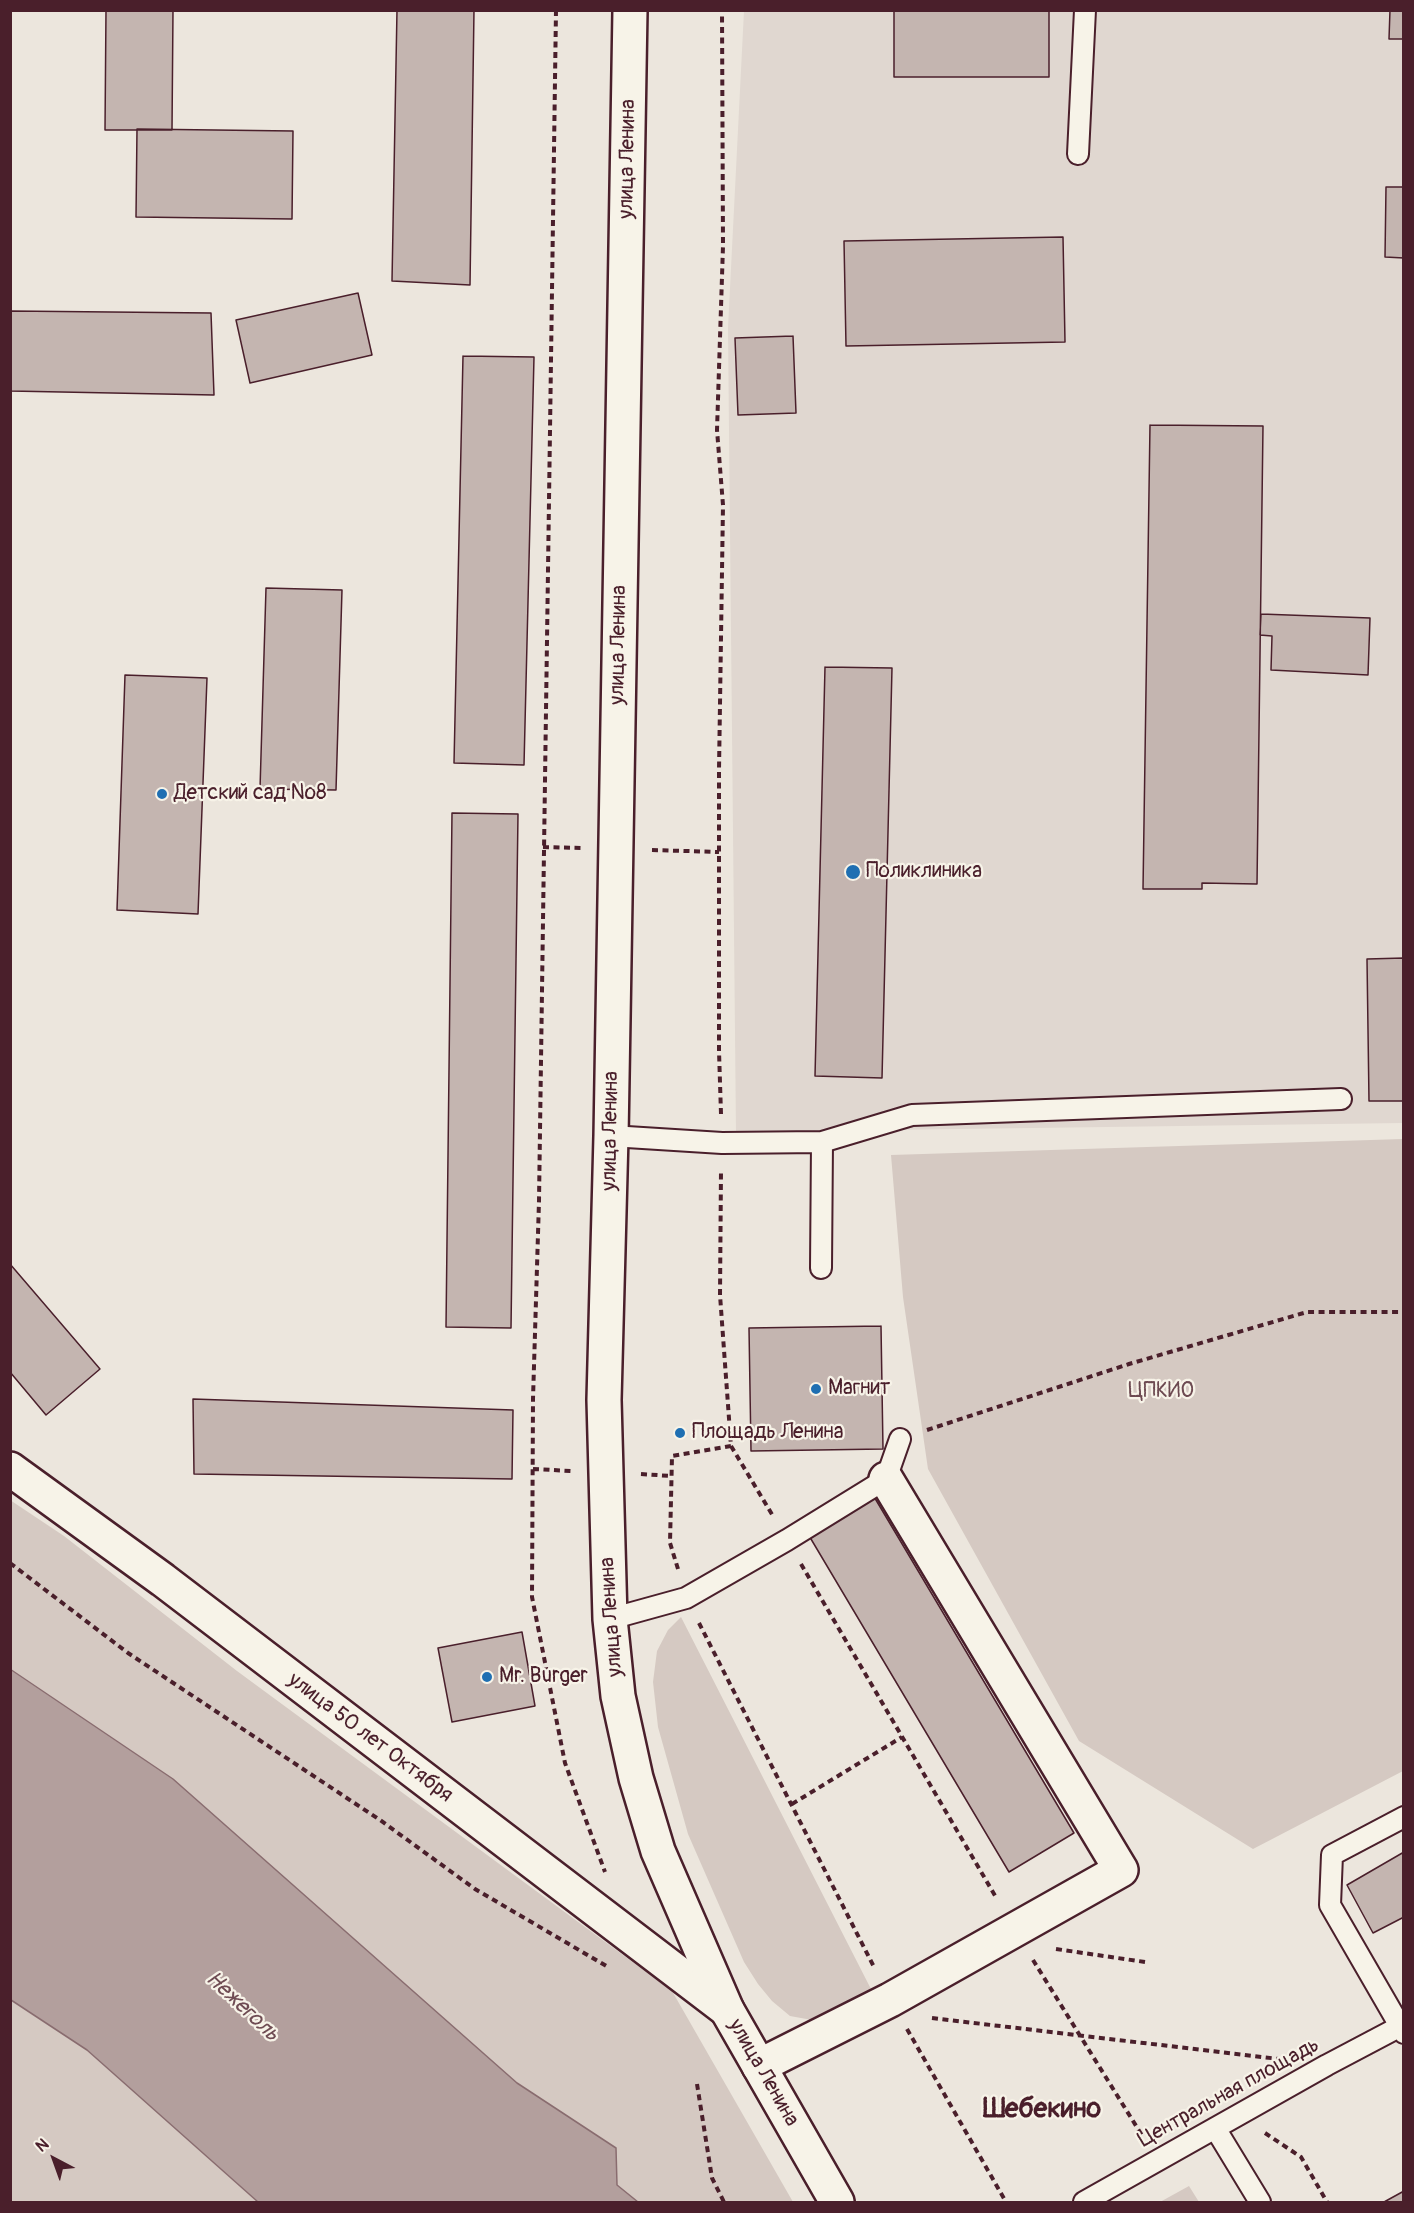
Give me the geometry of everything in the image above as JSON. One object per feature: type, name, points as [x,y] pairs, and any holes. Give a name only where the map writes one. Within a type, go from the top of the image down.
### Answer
[{"type":"street","name":"улица Ленина","points":[[630,10],[611,1136],[604,1400],[610,1619],[618,1695],[642,1799],[658,1851],[727,2010],[837,2202]]},
{"type":"street","name":"улица 50 лет Октября","points":[[10,1469],[163,1580],[727,2010]]},
{"type":"street","points":[[759,2066],[1019,1937],[1121,1870],[886,1479]]},
{"type":"lane","points":[[1078,154],[1084,10]]},
{"type":"lane","points":[[611,1136],[722,1143],[822,1142],[912,1115],[1341,1099]]},
{"type":"lane","points":[[821,1268],[822,1142]]},
{"type":"lane","points":[[610,1619],[686,1598],[787,1540],[886,1479],[900,1439]]},
{"type":"lane","points":[[1401,2030],[1330,1905],[1332,1855],[1404,1817]]},
{"type":"lane","name":"Центральная площадь","points":[[1084,2202],[1327,2065],[1401,2030]]},
{"type":"lane","points":[[1215,2128],[1260,2202]]},
{"type":"path","points":[[556,10],[539,1201],[533,1399],[532,1597],[565,1763],[609,1881]]},
{"type":"path","points":[[900,1439],[1129,1364],[1307,1312],[1404,1312]]},
{"type":"path","points":[[732,1446],[1019,1937],[1158,2161]]},
{"type":"path","points":[[10,1563],[128,1653],[380,1820],[475,1889],[614,1970]]},
{"type":"path","points":[[792,1804],[902,1737]]},
{"type":"path","points":[[1019,1937],[1145,1962]]},
{"type":"path","points":[[921,2017],[1327,2065]]},
{"type":"path","points":[[697,2084],[712,2178],[724,2202]]},
{"type":"path","points":[[1239,2115],[1301,2157],[1327,2202]]},
{"type":"shaded area","points":[[744,11],[1403,11],[1403,1123],[736,1132],[728,328]]},
{"type":"green space","name":"ЦПКИО","points":[[1403,1139],[1403,1771],[1253,1849],[1079,1741],[928,1469],[903,1297],[891,1155]]},
{"type":"green space","points":[[10,1500],[64,1536],[237,1671],[672,1991],[793,2202],[638,2202],[617,2185],[616,2148],[517,2083],[173,1779],[11,1669]]},
{"type":"green space","points":[[681,1617],[873,1993],[833,2013],[812,2020],[790,2016],[772,2001],[758,1984],[744,1962],[688,1834],[658,1727],[653,1682],[657,1651],[668,1630]]},
{"type":"green space","points":[[10,2000],[87,2050],[258,2202],[11,2202]]},
{"type":"green space","points":[[1189,2186],[1199,2202],[1160,2202]]},
{"type":"water","name":"Нежеголь","points":[[10,1669],[173,1779],[517,2083],[616,2148],[617,2185],[638,2202],[258,2202],[87,2050],[11,2000]]},
{"type":"building","points":[[106,10],[173,10],[172,130],[105,130]]},
{"type":"building","points":[[397,10],[474,10],[470,285],[392,281]]},
{"type":"building","points":[[894,10],[1049,10],[1049,77],[894,77]]},
{"type":"building","points":[[1390,10],[1404,10],[1404,39],[1389,39]]},
{"type":"building","points":[[137,129],[293,131],[292,219],[136,217]]},
{"type":"building","points":[[1386,187],[1404,187],[1404,258],[1385,257]]},
{"type":"building","points":[[1063,237],[1065,342],[846,346],[844,241]]},
{"type":"building","points":[[358,293],[372,355],[250,383],[236,320]]},
{"type":"building","points":[[10,311],[211,313],[214,395],[10,391]]},
{"type":"building","points":[[793,336],[796,413],[738,415],[735,338]]},
{"type":"building","points":[[463,356],[534,357],[524,765],[454,763]]},
{"type":"building","points":[[1150,425],[1263,426],[1257,884],[1202,883],[1202,889],[1143,889]]},
{"type":"building","name":"Детский сад №8","points":[[266,588],[342,590],[336,790],[260,789]]},
{"type":"building","points":[[1261,614],[1370,618],[1368,675],[1271,670],[1272,636],[1260,635]]},
{"type":"building","name":"Поликлиника","points":[[825,667],[892,668],[882,1078],[815,1076]]},
{"type":"building","name":"Детский сад №8","points":[[125,675],[207,678],[198,914],[117,910]]},
{"type":"building","points":[[452,813],[518,814],[511,1328],[446,1327]]},
{"type":"building","points":[[1404,958],[1404,1101],[1369,1101],[1367,959]]},
{"type":"building","points":[[10,1264],[100,1369],[46,1415],[10,1372]]},
{"type":"building","name":"Магнит","points":[[881,1326],[883,1449],[751,1451],[749,1328]]},
{"type":"building","points":[[193,1399],[513,1410],[512,1479],[194,1474]]},
{"type":"building","points":[[873,1495],[1074,1833],[1009,1872],[808,1534]]},
{"type":"building","name":"Mr. Burger","points":[[522,1632],[535,1706],[452,1722],[438,1648]]},
{"type":"building","points":[[1404,1852],[1404,1917],[1373,1933],[1347,1885]]},
{"type":"building","points":[[1404,2191],[1404,2202],[1384,2202]]},
{"type":"place","name":"Детский сад №8","points":[[162,794]]},
{"type":"place","name":"Поликлиника","points":[[853,872]]},
{"type":"place","name":"Магнит","points":[[816,1389]]},
{"type":"place","name":"Площадь Ленина","points":[[680,1433]]},
{"type":"place","name":"Mr. Burger","points":[[487,1677]]},
{"type":"district","name":"Шебекино","points":[[1042,2110]]}]
